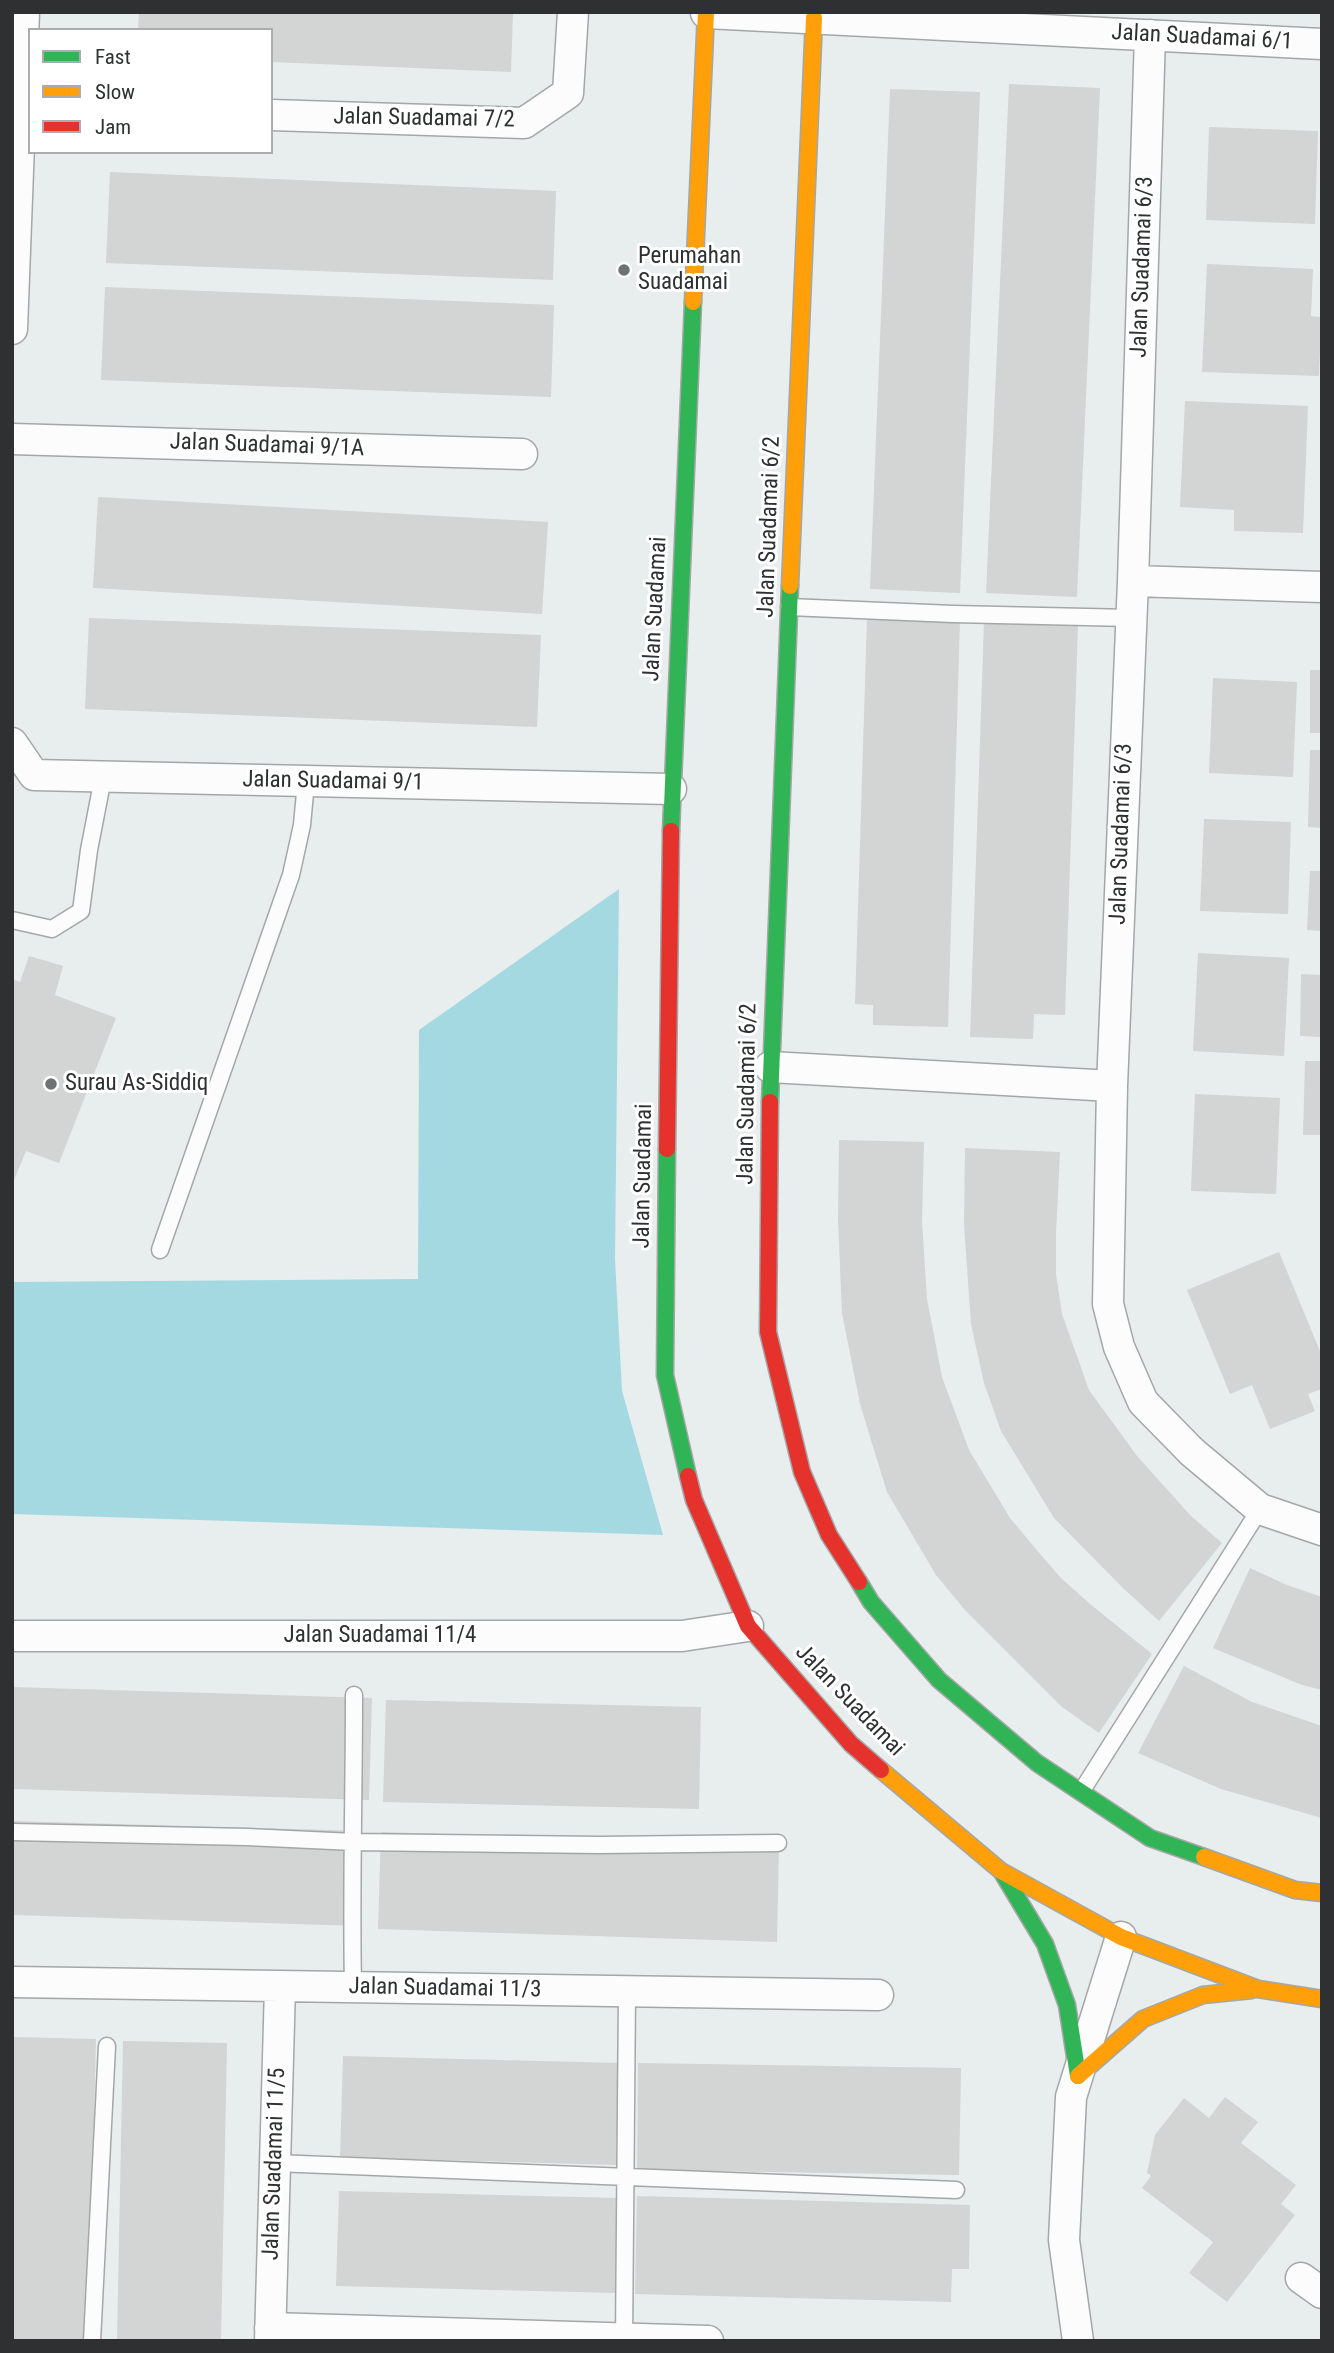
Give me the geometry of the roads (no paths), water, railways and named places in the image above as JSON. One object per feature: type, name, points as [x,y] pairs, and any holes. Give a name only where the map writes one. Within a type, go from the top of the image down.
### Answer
[{"type":"street","points":[[12,329],[25,107],[24,12]]},
{"type":"street","name":"Jalan Suadamai 7/2","points":[[273,115],[524,123],[568,93],[573,12]]},
{"type":"street","name":"Jalan Suadamai 6/1","points":[[706,12],[1322,44]]},
{"type":"street","name":"Jalan Suadamai","points":[[706,12],[671,789],[665,1375],[694,1500],[748,1626],[851,1744],[1001,1871],[1121,1937],[1258,1989],[1322,1999]]},
{"type":"street","name":"Jalan Suadamai 6/2","points":[[814,18],[770,1067],[768,1332],[802,1472],[829,1535],[880,1612],[939,1680],[1037,1763],[1150,1838],[1295,1890],[1322,1893]]},
{"type":"street","name":"Jalan Suadamai 6/3","points":[[1150,35],[1133,581],[1112,1086],[1108,1304],[1119,1347],[1143,1402],[1192,1452],[1260,1509],[1322,1530]]},
{"type":"street","name":"Jalan Suadamai 9/1A","points":[[12,439],[522,454]]},
{"type":"street","points":[[1133,581],[1322,587]]},
{"type":"street","name":"Jalan Suadamai 9/1","points":[[12,743],[34,775],[671,789]]},
{"type":"street","points":[[770,1067],[1112,1086]]},
{"type":"street","name":"Jalan Suadamai 11/4","points":[[12,1636],[681,1636],[748,1626]]},
{"type":"street","points":[[1001,1871],[1045,1944],[1067,2005],[1078,2076]]},
{"type":"street","points":[[1078,2341],[1064,2241],[1071,2097],[1121,1937]]},
{"type":"street","name":"Jalan Suadamai 11/3","points":[[12,1982],[878,1995]]},
{"type":"street","name":"Jalan Suadamai 11/5","points":[[270,2335],[280,1986]]},
{"type":"street","points":[[1078,2076],[1143,2019],[1203,1995],[1258,1989]]},
{"type":"street","points":[[270,2335],[708,2341]]},
{"type":"lane","points":[[789,607],[1131,618]]},
{"type":"lane","points":[[12,920],[52,929],[80,911],[103,778]]},
{"type":"lane","points":[[160,1250],[291,875],[302,825],[306,782]]},
{"type":"lane","points":[[1081,1792],[1260,1509]]},
{"type":"lane","points":[[353,1988],[351,1880],[354,1842],[354,1695]]},
{"type":"lane","points":[[12,1832],[354,1842],[599,1845],[778,1843]]},
{"type":"lane","points":[[624,2339],[627,1992]]},
{"type":"lane","points":[[92,2341],[107,2046]]},
{"type":"lane","points":[[275,2162],[956,2190]]},
{"type":"place","name":"Perumahan Suadamai","points":[[624,270]]},
{"type":"place","name":"Surau As-Siddiq","points":[[51,1084]]}]
